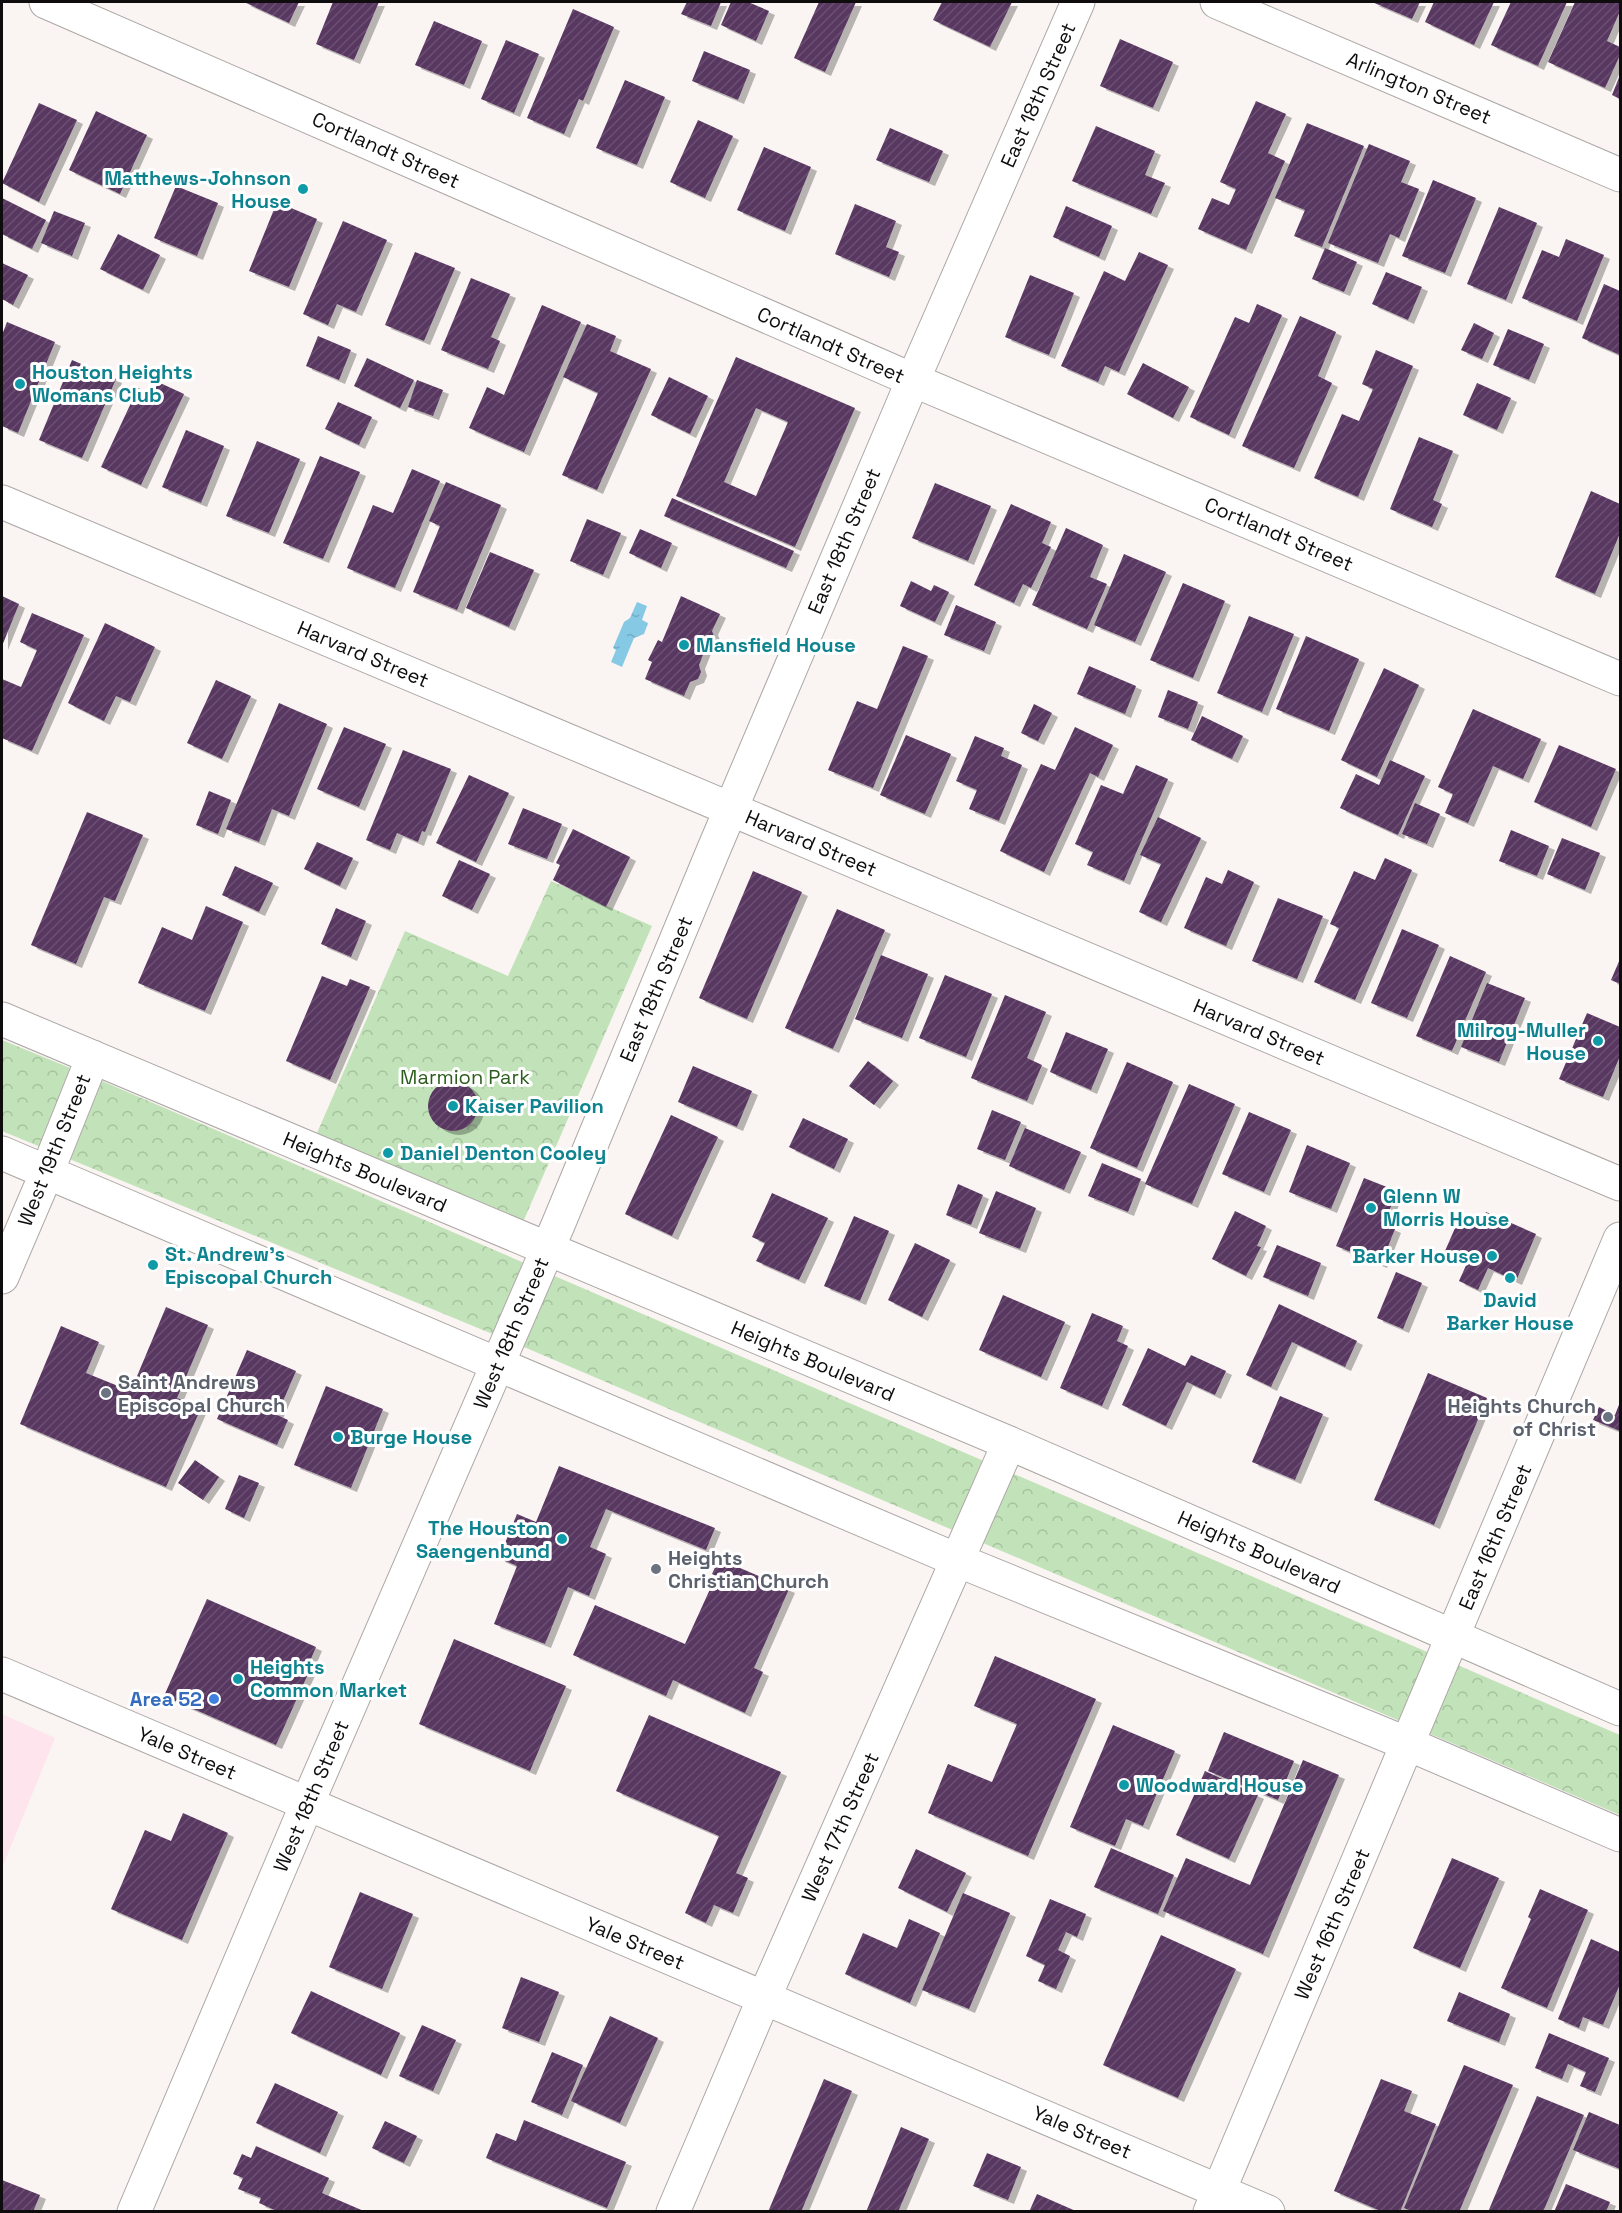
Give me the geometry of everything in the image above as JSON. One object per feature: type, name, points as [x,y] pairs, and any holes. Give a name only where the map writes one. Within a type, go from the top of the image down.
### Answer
[{"type":"street","name":"Cortlandt Street","points":[[46,2],[913,380],[1620,679]]},
{"type":"street","name":"East 18th Street","points":[[547,1249],[913,380],[1078,2]]},
{"type":"street","name":"Arlington Street","points":[[1217,2],[1620,175]]},
{"type":"street","name":"Harvard Street","points":[[2,502],[1620,1184]]},
{"type":"street","name":"Heights Boulevard","points":[[2,1020],[1009,1443],[1620,1709]]},
{"type":"street","name":"West 19th Street","points":[[2,1276],[93,1057]]},
{"type":"street","points":[[2,1153],[957,1560],[1408,1744],[1620,1835]]},
{"type":"street","name":"East 16th Street","points":[[1453,1637],[1620,1239]]},
{"type":"street","name":"West 18th Street","points":[[134,2211],[307,1803],[547,1249]]},
{"type":"street","name":"West 17th Street","points":[[673,2211],[764,1998],[1009,1443]]},
{"type":"street","name":"West 16th Street","points":[[1215,2201],[1453,1637]]},
{"type":"street","name":"Yale Street","points":[[2,1674],[764,1998],[1215,2201],[1268,2211]]},
{"type":"shaded area","points":[[2,1714],[55,1738],[2,1868]]},
{"type":"green space","name":"Marmion Park","points":[[551,881],[652,926],[523,1222],[317,1133],[405,931],[508,976]]},
{"type":"green space","points":[[2,1040],[1620,1735],[1620,1815],[531,1350],[2,1131]]},
{"type":"water","points":[[637,602],[647,606],[642,620],[648,623],[644,634],[634,638],[622,667],[611,662],[616,650],[613,648],[624,622],[630,618]]},
{"type":"building","points":[[244,2],[299,2],[289,23]]},
{"type":"building","points":[[333,2],[379,2],[354,60],[316,44]]},
{"type":"building","points":[[687,2],[721,2],[711,26],[681,14]]},
{"type":"building","points":[[731,2],[748,2],[769,11],[756,41],[721,25]]},
{"type":"building","points":[[819,2],[856,2],[825,72],[794,58]]},
{"type":"building","points":[[942,2],[1012,2],[990,47],[933,20]]},
{"type":"building","points":[[1372,2],[1420,2],[1412,19]]},
{"type":"building","points":[[1434,2],[1494,2],[1474,45],[1425,22]]},
{"type":"building","points":[[1511,2],[1567,2],[1538,66],[1491,45]]},
{"type":"building","points":[[1575,2],[1620,2],[1620,11],[1607,41],[1620,47],[1620,55],[1605,88],[1548,62]]},
{"type":"building","points":[[573,9],[614,27],[583,101],[579,99],[564,134],[527,118]]},
{"type":"building","points":[[434,21],[482,41],[464,85],[415,65]]},
{"type":"building","points":[[1120,39],[1173,62],[1153,108],[1100,86]]},
{"type":"building","points":[[506,40],[539,54],[514,113],[481,99]]},
{"type":"building","points":[[704,51],[750,70],[738,100],[692,81]]},
{"type":"building","points":[[1620,75],[1620,99],[1612,95]]},
{"type":"building","points":[[625,80],[665,97],[637,165],[596,148]]},
{"type":"building","points":[[1256,101],[1286,114],[1268,153],[1285,161],[1246,250],[1198,229],[1212,198],[1229,205],[1236,189],[1220,182]]},
{"type":"building","points":[[39,103],[77,120],[39,202],[2,183]]},
{"type":"building","points":[[96,111],[147,135],[120,194],[69,170]]},
{"type":"building","points":[[698,120],[733,136],[705,198],[670,182]]},
{"type":"building","points":[[1307,123],[1364,146],[1322,247],[1294,236],[1305,210],[1275,198]]},
{"type":"building","points":[[1096,126],[1155,151],[1145,175],[1165,183],[1151,214],[1072,181]]},
{"type":"building","points":[[890,128],[943,151],[929,182],[876,160]]},
{"type":"building","points":[[1369,144],[1410,161],[1401,182],[1419,189],[1399,238],[1390,234],[1378,263],[1328,243]]},
{"type":"building","points":[[764,147],[811,167],[785,231],[737,210]]},
{"type":"building","points":[[1433,180],[1476,198],[1445,273],[1402,256]]},
{"type":"building","points":[[176,186],[218,203],[197,256],[154,238]]},
{"type":"building","points":[[2,198],[46,220],[32,249],[2,234]]},
{"type":"building","points":[[277,202],[317,219],[289,287],[249,271]]},
{"type":"building","points":[[855,204],[896,221],[886,247],[899,252],[889,277],[835,254]]},
{"type":"building","points":[[1066,206],[1112,226],[1099,257],[1053,237]]},
{"type":"building","points":[[1499,207],[1537,223],[1506,300],[1467,284]]},
{"type":"building","points":[[54,211],[85,223],[72,256],[41,243]]},
{"type":"building","points":[[343,221],[387,240],[356,312],[337,304],[328,325],[303,314]]},
{"type":"building","points":[[118,234],[160,255],[143,290],[100,269]]},
{"type":"building","points":[[1566,239],[1604,255],[1577,321],[1522,298],[1542,250],[1559,257]]},
{"type":"building","points":[[1325,248],[1357,262],[1344,292],[1312,279]]},
{"type":"building","points":[[415,252],[455,268],[424,341],[385,325]]},
{"type":"building","points":[[1139,252],[1168,265],[1119,372],[1105,366],[1098,382],[1061,366],[1104,271],[1125,281]]},
{"type":"building","points":[[2,263],[28,275],[13,305],[2,299]]},
{"type":"building","points":[[1386,272],[1422,287],[1408,320],[1372,304]]},
{"type":"building","points":[[1030,275],[1074,293],[1049,355],[1005,337]]},
{"type":"building","points":[[471,278],[510,294],[491,337],[500,341],[488,369],[441,350]]},
{"type":"building","points":[[1604,284],[1620,291],[1620,355],[1582,338]]},
{"type":"building","points":[[1257,304],[1282,315],[1229,435],[1190,417],[1235,317],[1249,323]]},
{"type":"building","points":[[542,305],[581,322],[524,452],[469,428],[487,387],[504,395]]},
{"type":"building","points":[[1300,316],[1336,332],[1318,376],[1332,383],[1294,468],[1242,446]]},
{"type":"building","name":"Houston Heights Womans Club","points":[[7,322],[55,342],[18,433],[2,426],[2,335]]},
{"type":"building","points":[[1474,323],[1494,333],[1482,359],[1461,350]]},
{"type":"building","points":[[587,324],[616,336],[610,351],[651,369],[597,490],[562,475],[598,393],[563,377]]},
{"type":"building","points":[[1508,329],[1544,344],[1529,380],[1493,365]]},
{"type":"building","points":[[318,336],[351,350],[339,380],[306,366]]},
{"type":"building","points":[[1376,350],[1413,366],[1358,497],[1314,478],[1342,414],[1359,421],[1373,389],[1362,384]]},
{"type":"building","points":[[736,357],[855,408],[795,547],[676,496]],"holes":[[[756,408],[788,422],[756,496],[724,482]]]},
{"type":"building","points":[[367,358],[414,380],[400,408],[354,386]]},
{"type":"building","points":[[72,360],[116,379],[82,458],[39,440]]},
{"type":"building","points":[[1143,363],[1189,387],[1173,418],[1127,394]]},
{"type":"building","points":[[669,377],[708,396],[690,434],[651,415]]},
{"type":"building","points":[[417,380],[443,390],[433,416],[408,407]]},
{"type":"building","points":[[158,382],[184,394],[141,485],[101,467],[138,388],[153,395]]},
{"type":"building","points":[[1477,383],[1511,398],[1497,430],[1463,415]]},
{"type":"building","points":[[338,402],[372,417],[359,445],[325,429]]},
{"type":"building","points":[[186,430],[224,446],[201,503],[162,487]]},
{"type":"building","points":[[1419,437],[1453,451],[1433,500],[1442,504],[1432,527],[1390,509]]},
{"type":"building","points":[[257,441],[300,459],[269,533],[226,516]]},
{"type":"building","points":[[320,456],[360,472],[323,559],[283,543]]},
{"type":"building","points":[[412,469],[440,481],[395,588],[347,568],[373,505],[393,513]]},
{"type":"building","points":[[446,482],[501,505],[457,610],[413,592],[440,526],[429,521]]},
{"type":"building","points":[[935,483],[991,506],[968,561],[912,538]]},
{"type":"building","points":[[1591,491],[1620,504],[1620,533],[1595,594],[1555,577]]},
{"type":"building","points":[[672,498],[794,551],[786,568],[664,516]]},
{"type":"building","points":[[1011,504],[1051,522],[1042,543],[1051,547],[1031,588],[1023,584],[1014,603],[974,585]]},
{"type":"building","points":[[587,519],[621,533],[603,575],[570,561]]},
{"type":"building","points":[[1066,528],[1103,545],[1090,577],[1107,584],[1087,629],[1032,605]]},
{"type":"building","points":[[640,529],[672,543],[661,568],[629,553]]},
{"type":"building","points":[[490,552],[534,570],[509,627],[466,608]]},
{"type":"building","points":[[1124,554],[1166,572],[1135,642],[1094,625]]},
{"type":"building","points":[[911,581],[931,591],[934,585],[949,592],[935,622],[900,606]]},
{"type":"building","points":[[1183,583],[1225,601],[1193,678],[1150,660]]},
{"type":"building","points":[[2,596],[19,604],[2,646]]},
{"type":"building","name":"Mansfield House","points":[[681,596],[720,614],[712,631],[715,639],[711,648],[705,650],[699,665],[701,672],[698,679],[690,682],[684,696],[645,679],[652,662],[648,660],[658,640],[662,642]]},
{"type":"building","points":[[956,605],[996,622],[984,651],[944,635]]},
{"type":"building","points":[[32,613],[84,635],[32,751],[2,738],[2,679],[21,687],[37,650],[20,642]]},
{"type":"building","points":[[1249,616],[1294,634],[1262,712],[1217,693]]},
{"type":"building","points":[[105,623],[155,647],[130,702],[116,696],[104,721],[68,703]]},
{"type":"building","points":[[1306,636],[1359,659],[1329,731],[1276,709]]},
{"type":"building","points":[[903,646],[928,656],[873,788],[828,770],[857,701],[877,709]]},
{"type":"building","points":[[1089,666],[1136,686],[1125,714],[1077,694]]},
{"type":"building","points":[[1384,668],[1419,685],[1377,777],[1341,760]]},
{"type":"building","points":[[216,680],[251,696],[222,759],[187,743]]},
{"type":"building","points":[[1168,690],[1198,702],[1188,729],[1158,717]]},
{"type":"building","points":[[279,703],[327,724],[289,816],[272,809],[259,842],[226,829]]},
{"type":"building","points":[[1034,704],[1052,713],[1038,741],[1021,733]]},
{"type":"building","points":[[1473,709],[1541,739],[1523,779],[1493,766],[1468,823],[1445,813],[1453,794],[1438,787]]},
{"type":"building","points":[[1202,716],[1243,736],[1232,759],[1191,740]]},
{"type":"building","points":[[344,727],[386,744],[359,807],[317,789]]},
{"type":"building","points":[[1075,727],[1113,745],[1098,777],[1090,773],[1044,872],[1000,851],[1041,764],[1055,770]]},
{"type":"building","points":[[906,735],[951,754],[925,814],[880,795]]},
{"type":"building","points":[[975,736],[1004,748],[1001,756],[1022,765],[999,821],[969,809],[977,790],[956,781]]},
{"type":"building","points":[[1559,745],[1616,769],[1591,827],[1534,802]]},
{"type":"building","points":[[403,750],[451,769],[425,832],[422,831],[418,842],[397,833],[390,850],[366,840]]},
{"type":"building","points":[[1390,760],[1425,776],[1398,835],[1340,808],[1356,774],[1379,785]]},
{"type":"building","points":[[1136,765],[1168,779],[1124,881],[1087,865],[1093,852],[1075,844],[1101,785],[1123,794]]},
{"type":"building","points":[[469,775],[509,793],[476,862],[436,843]]},
{"type":"building","points":[[209,791],[231,800],[218,834],[196,825]]},
{"type":"building","points":[[1415,803],[1440,814],[1427,844],[1402,834]]},
{"type":"building","points":[[523,808],[562,824],[547,859],[508,844]]},
{"type":"building","points":[[87,812],[143,835],[115,901],[104,897],[76,964],[31,945]]},
{"type":"building","points":[[1158,817],[1201,838],[1161,922],[1139,912],[1161,864],[1140,855]]},
{"type":"building","points":[[573,829],[630,857],[606,907],[553,880],[560,865],[556,863]]},
{"type":"building","points":[[1511,830],[1549,846],[1537,876],[1499,861]]},
{"type":"building","points":[[1562,838],[1600,853],[1585,890],[1547,874]]},
{"type":"building","points":[[317,842],[353,858],[340,886],[304,869]]},
{"type":"building","points":[[1385,858],[1412,870],[1355,1000],[1314,982],[1339,928],[1330,924],[1354,871],[1375,880]]},
{"type":"building","points":[[459,860],[490,874],[472,910],[442,896]]},
{"type":"building","points":[[235,866],[273,883],[259,912],[222,895]]},
{"type":"building","points":[[1228,870],[1254,882],[1226,946],[1184,928],[1206,877],[1222,884]]},
{"type":"building","points":[[753,871],[802,892],[747,1019],[699,998]]},
{"type":"building","points":[[1278,898],[1323,916],[1297,979],[1252,961]]},
{"type":"building","points":[[206,906],[243,922],[205,1011],[138,983],[162,927],[192,940]]},
{"type":"building","points":[[336,908],[366,921],[351,957],[321,944]]},
{"type":"building","points":[[837,909],[885,930],[833,1049],[785,1028]]},
{"type":"building","points":[[1402,929],[1439,945],[1407,1018],[1371,1003]]},
{"type":"building","points":[[881,955],[928,974],[902,1038],[855,1019]]},
{"type":"building","points":[[1450,956],[1486,972],[1452,1051],[1416,1036]]},
{"type":"building","points":[[1620,959],[1620,984],[1611,980]]},
{"type":"building","points":[[945,975],[992,994],[966,1057],[919,1038]]},
{"type":"building","points":[[322,976],[347,986],[350,979],[370,987],[330,1080],[286,1061]]},
{"type":"building","points":[[1487,983],[1525,998],[1499,1062],[1461,1047]]},
{"type":"building","points":[[1005,995],[1046,1012],[1027,1058],[1042,1065],[1027,1101],[971,1078]]},
{"type":"building","name":"Milroy-Muller House","points":[[1587,1013],[1620,1027],[1620,1056],[1603,1097],[1559,1079]]},
{"type":"building","points":[[1066,1032],[1108,1049],[1091,1090],[1050,1072]]},
{"type":"building","points":[[868,1061],[893,1081],[874,1105],[849,1086]]},
{"type":"building","points":[[1127,1062],[1173,1082],[1137,1168],[1090,1148]]},
{"type":"building","points":[[693,1066],[752,1091],[737,1127],[678,1102]]},
{"type":"building","name":"Kaiser Pavilion","points":[[453,1081],[471,1088],[478,1106],[471,1124],[453,1131],[435,1124],[428,1106],[435,1088]]},
{"type":"building","points":[[1189,1084],[1235,1104],[1192,1204],[1145,1184]]},
{"type":"building","points":[[992,1110],[1021,1122],[1005,1160],[977,1149]]},
{"type":"building","points":[[1249,1112],[1291,1130],[1264,1192],[1222,1174]]},
{"type":"building","points":[[671,1115],[718,1137],[672,1236],[625,1214]]},
{"type":"building","points":[[803,1118],[848,1139],[834,1169],[789,1147]]},
{"type":"building","points":[[1025,1128],[1081,1152],[1064,1190],[1009,1166]]},
{"type":"building","points":[[1307,1145],[1350,1163],[1331,1209],[1289,1192]]},
{"type":"building","points":[[1102,1163],[1141,1179],[1128,1212],[1088,1196]]},
{"type":"building","name":"Glenn W Morris House","points":[[1364,1178],[1397,1191],[1384,1224],[1395,1229],[1381,1264],[1336,1246]]},
{"type":"building","points":[[958,1184],[983,1195],[971,1225],[946,1215]]},
{"type":"building","points":[[996,1191],[1036,1208],[1020,1249],[979,1233]]},
{"type":"building","points":[[772,1193],[828,1218],[799,1280],[756,1261],[765,1243],[752,1237]]},
{"type":"building","points":[[1235,1211],[1266,1226],[1257,1246],[1261,1247],[1246,1276],[1212,1259]]},
{"type":"building","name":"Barker House","points":[[1486,1212],[1536,1234],[1516,1281],[1488,1268],[1478,1290],[1459,1281],[1468,1261],[1445,1251],[1459,1219],[1479,1228]]},
{"type":"building","points":[[854,1216],[889,1231],[860,1301],[824,1286]]},
{"type":"building","points":[[915,1243],[950,1260],[922,1317],[888,1300]]},
{"type":"building","points":[[1277,1245],[1321,1263],[1308,1296],[1263,1277]]},
{"type":"building","points":[[1396,1272],[1422,1283],[1403,1329],[1377,1318]]},
{"type":"building","points":[[1003,1295],[1065,1322],[1041,1377],[979,1350]]},
{"type":"building","points":[[1279,1304],[1357,1341],[1345,1367],[1292,1342],[1271,1387],[1246,1375]]},
{"type":"building","name":"Saint Andrews Episcopal Church","points":[[166,1307],[208,1325],[177,1398],[201,1408],[166,1487],[20,1424],[61,1326],[99,1342],[86,1373],[123,1388],[128,1377],[135,1381]]},
{"type":"building","points":[[1092,1313],[1123,1326],[1117,1341],[1128,1346],[1102,1406],[1060,1388]]},
{"type":"building","points":[[1148,1348],[1185,1366],[1191,1355],[1226,1371],[1215,1395],[1187,1382],[1166,1426],[1122,1405]]},
{"type":"building","points":[[247,1350],[296,1371],[277,1415],[288,1420],[277,1445],[217,1419]]},
{"type":"building","points":[[1428,1373],[1487,1398],[1434,1525],[1374,1500]]},
{"type":"building","name":"Burge House","points":[[326,1386],[383,1409],[351,1488],[294,1465]]},
{"type":"building","points":[[1280,1396],[1323,1414],[1295,1480],[1252,1462]]},
{"type":"building","name":"Heights Church of Christ","points":[[1620,1402],[1620,1431],[1593,1420],[1599,1407],[1615,1415]]},
{"type":"building","points":[[195,1460],[219,1477],[203,1500],[178,1483]]},
{"type":"building","points":[[559,1466],[715,1528],[706,1550],[606,1509],[590,1547],[606,1554],[589,1596],[568,1587],[545,1644],[494,1624],[517,1566],[499,1558],[517,1514],[536,1522]]},
{"type":"building","points":[[239,1475],[259,1483],[244,1518],[225,1509]]},
{"type":"building","points":[[719,1559],[789,1589],[754,1668],[763,1672],[745,1713],[673,1680],[666,1696],[573,1655],[595,1605],[685,1644],[716,1576],[712,1574]]},
{"type":"building","name":"Heights Common Market","points":[[207,1599],[316,1647],[310,1661],[313,1663],[276,1745],[164,1696]]},
{"type":"building","points":[[454,1639],[566,1686],[530,1771],[419,1724]]},
{"type":"building","points":[[995,1656],[1096,1699],[1028,1856],[928,1813],[948,1764],[992,1782],[1017,1724],[974,1706]]},
{"type":"building","points":[[649,1715],[781,1772],[736,1873],[748,1878],[733,1913],[714,1905],[706,1923],[685,1913],[719,1836],[616,1791]]},
{"type":"building","name":"Woodward House","points":[[1113,1725],[1175,1751],[1143,1826],[1126,1819],[1115,1846],[1070,1827]]},
{"type":"building","points":[[1224,1732],[1294,1761],[1278,1800],[1208,1771]]},
{"type":"building","points":[[1303,1760],[1339,1775],[1263,1954],[1163,1911],[1186,1858],[1250,1885]]},
{"type":"building","points":[[1205,1771],[1258,1795],[1229,1859],[1176,1835]]},
{"type":"building","points":[[183,1813],[228,1833],[182,1940],[111,1909],[145,1830],[171,1841]]},
{"type":"building","points":[[1111,1848],[1174,1875],[1158,1914],[1094,1887]]},
{"type":"building","points":[[916,1849],[966,1873],[947,1912],[898,1888]]},
{"type":"building","points":[[1452,1858],[1499,1878],[1460,1968],[1413,1948]]},
{"type":"building","points":[[1540,1889],[1588,1910],[1547,2008],[1501,1988],[1531,1919],[1528,1917]]},
{"type":"building","points":[[360,1892],[413,1914],[382,1989],[329,1967]]},
{"type":"building","points":[[963,1893],[1010,1913],[969,2009],[922,1990]]},
{"type":"building","points":[[1050,1899],[1086,1914],[1077,1937],[1066,1932],[1058,1950],[1070,1956],[1056,1989],[1038,1981],[1045,1965],[1026,1956]]},
{"type":"building","points":[[909,1919],[940,1933],[910,2003],[845,1974],[863,1933],[897,1948]]},
{"type":"building","points":[[1161,1935],[1236,1969],[1178,2098],[1103,2065]]},
{"type":"building","points":[[1591,1939],[1620,1952],[1620,1984],[1603,2025],[1583,2017],[1579,2028],[1558,2019]]},
{"type":"building","points":[[521,1977],[559,1992],[539,2042],[502,2028]]},
{"type":"building","points":[[311,1991],[400,2033],[381,2075],[291,2033]]},
{"type":"building","points":[[1459,1992],[1510,2014],[1499,2042],[1447,2021]]},
{"type":"building","points":[[610,2016],[658,2038],[620,2123],[571,2101]]},
{"type":"building","points":[[422,2025],[456,2040],[433,2091],[399,2076]]},
{"type":"building","points":[[1549,2033],[1609,2058],[1595,2092],[1580,2086],[1586,2072],[1568,2064],[1562,2079],[1535,2068]]},
{"type":"building","points":[[552,2052],[583,2065],[562,2115],[531,2102]]},
{"type":"building","points":[[1464,2065],[1513,2085],[1459,2212],[1413,2212],[1404,2208]]},
{"type":"building","points":[[824,2079],[852,2091],[801,2212],[768,2212]]},
{"type":"building","points":[[1381,2079],[1412,2091],[1404,2111],[1436,2124],[1400,2212],[1383,2212],[1334,2191]]},
{"type":"building","points":[[275,2083],[338,2112],[320,2153],[256,2123]]},
{"type":"building","points":[[1537,2096],[1584,2115],[1543,2212],[1488,2212]]},
{"type":"building","points":[[1589,2112],[1620,2125],[1620,2169],[1573,2150]]},
{"type":"building","points":[[524,2120],[626,2162],[607,2208],[486,2158],[496,2133],[516,2141]]},
{"type":"building","points":[[385,2121],[417,2136],[404,2163],[372,2148]]},
{"type":"building","points":[[901,2127],[929,2139],[898,2212],[866,2212]]},
{"type":"building","points":[[256,2146],[329,2178],[322,2193],[366,2212],[279,2212],[259,2203],[261,2198],[238,2189],[243,2178],[233,2174],[242,2154],[251,2158]]},
{"type":"building","points":[[987,2153],[1021,2167],[1008,2200],[973,2186]]},
{"type":"building","points":[[2,2180],[40,2195],[33,2212],[2,2212]]},
{"type":"building","points":[[1566,2184],[1610,2202],[1606,2212],[1554,2212]]},
{"type":"building","points":[[1037,2194],[1078,2212],[1029,2212]]},
{"type":"place","name":"Matthews-Johnson House","points":[[303,189]]},
{"type":"place","name":"Houston Heights Womans Club","points":[[20,384]]},
{"type":"place","name":"Mansfield House","points":[[684,645]]},
{"type":"place","name":"Milroy-Muller House","points":[[1598,1041]]},
{"type":"place","name":"Kaiser Pavilion","points":[[453,1106]]},
{"type":"place","name":"Daniel Denton Cooley","points":[[388,1153]]},
{"type":"place","name":"Glenn W Morris House","points":[[1371,1208]]},
{"type":"place","name":"Barker House","points":[[1492,1256]]},
{"type":"place","name":"St. Andrew's Episcopal Church","points":[[153,1265]]},
{"type":"place","name":"David Barker House","points":[[1510,1278]]},
{"type":"place","name":"Saint Andrews Episcopal Church","points":[[106,1393]]},
{"type":"place","name":"Heights Church of Christ","points":[[1608,1417]]},
{"type":"place","name":"Burge House","points":[[338,1437]]},
{"type":"place","name":"The Houston Saengenbund","points":[[562,1539]]},
{"type":"place","name":"Heights Christian Church","points":[[656,1569]]},
{"type":"place","name":"Heights Common Market","points":[[238,1679]]},
{"type":"place","name":"Area 52","points":[[214,1699]]},
{"type":"place","name":"Woodward House","points":[[1124,1785]]}]
